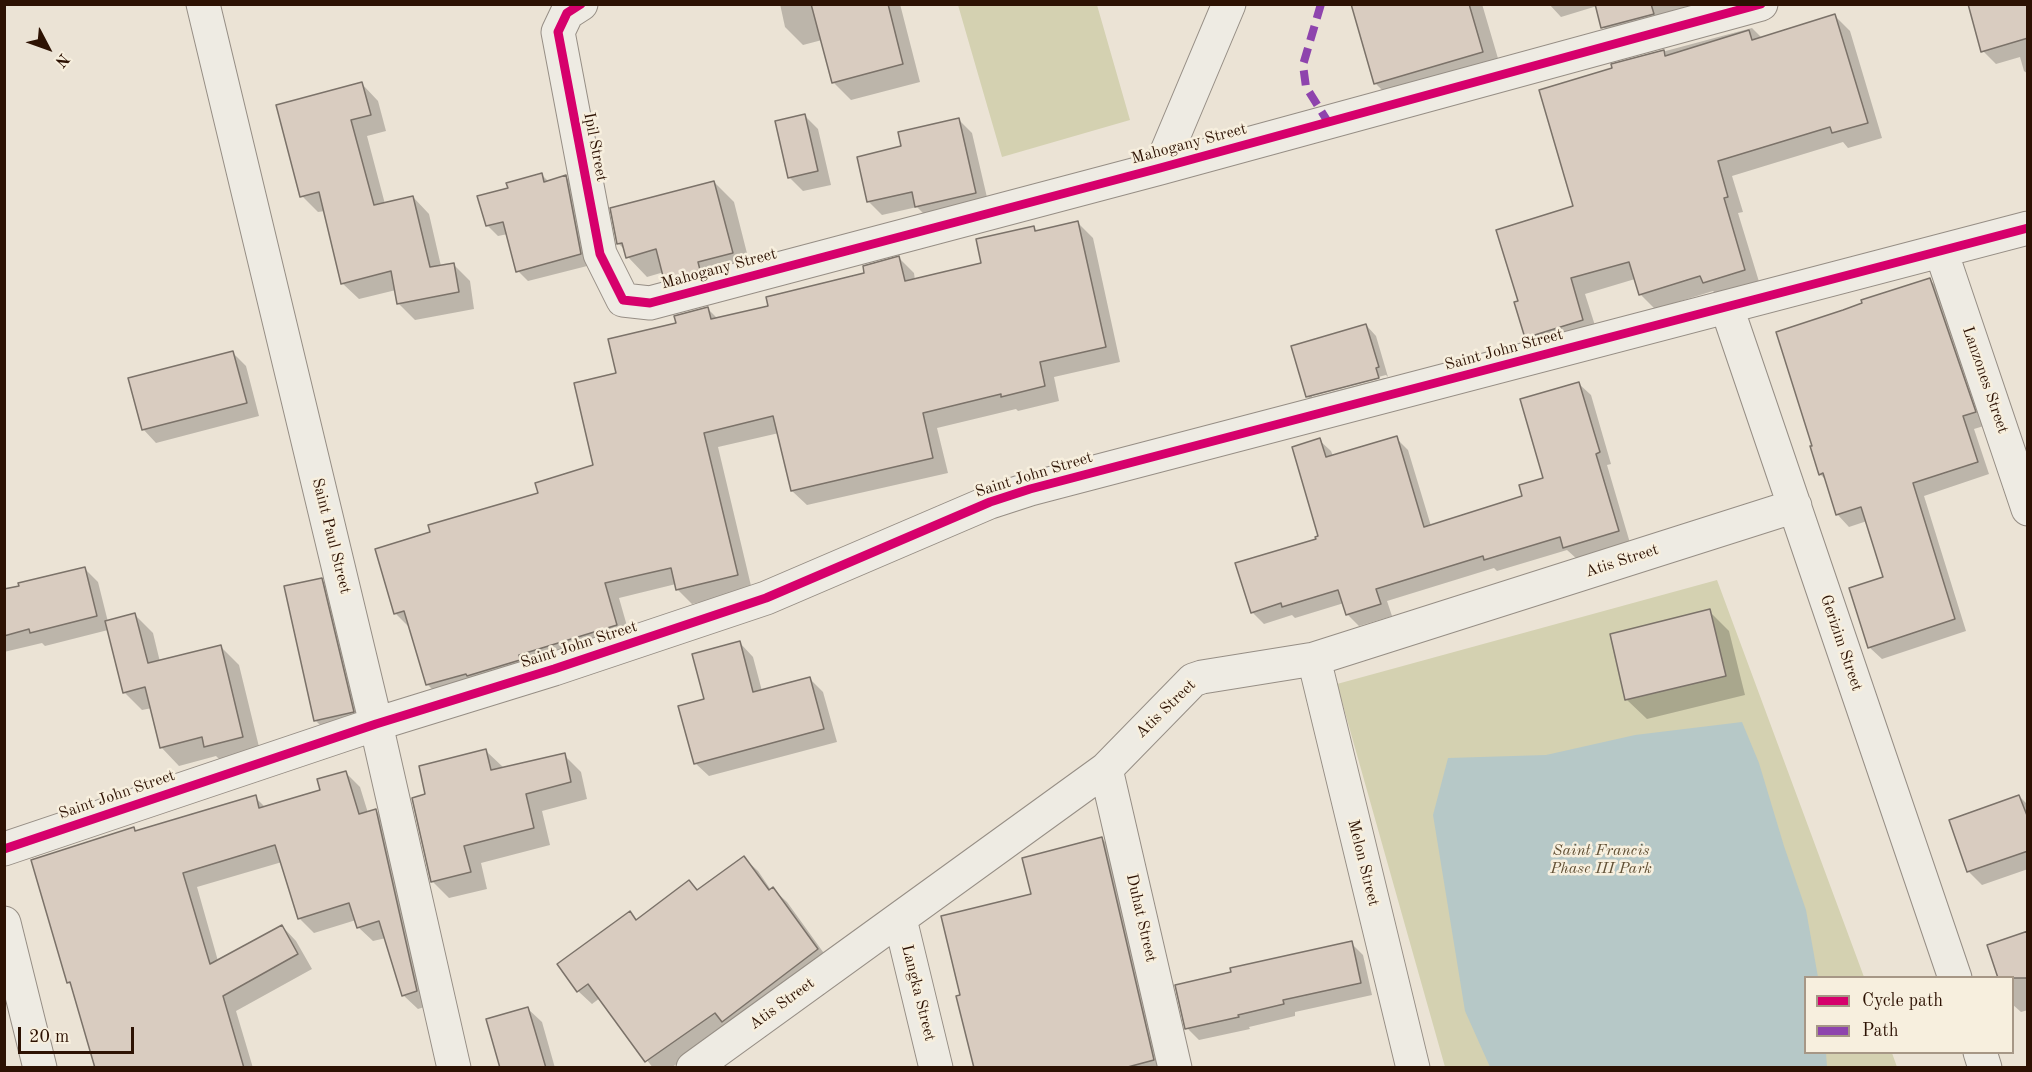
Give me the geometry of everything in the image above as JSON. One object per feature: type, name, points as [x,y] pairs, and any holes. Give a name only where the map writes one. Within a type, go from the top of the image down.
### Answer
[{"type":"street","name":"Saint Paul Street","points":[[203,4],[376,724],[454,1068]]},
{"type":"street","name":"Ipil Street","points":[[581,4],[567,13],[558,32],[600,254],[623,300]]},
{"type":"street","points":[[1160,168],[1229,4]]},
{"type":"street","name":"Mahogany Street","points":[[623,300],[650,303],[1160,168],[1761,4]]},
{"type":"street","name":"Saint John Street","points":[[4,849],[376,724],[554,669],[766,598],[990,502],[1030,489],[2028,228]]},
{"type":"street","name":"Lanzones Street","points":[[1941,251],[2028,509]]},
{"type":"street","name":"Gerizim Street","points":[[1727,308],[1954,976]]},
{"type":"street","name":"Atis Street","points":[[698,1066],[1106,769],[1193,680],[1202,676],[1314,659],[1795,506]]},
{"type":"street","name":"Melon Street","points":[[1314,659],[1413,1068]]},
{"type":"street","name":"Duhat Street","points":[[1106,769],[1175,1068]]},
{"type":"street","name":"Langka Street","points":[[900,919],[936,1068]]},
{"type":"street","points":[[4,923],[40,1068]]},
{"type":"green space","points":[[958,5],[1097,5],[1130,120],[1002,157]]},
{"type":"green space","name":"Saint Francis Phase III Park","points":[[1717,580],[1864,976],[1804,976],[1804,1054],[1892,1054],[1897,1067],[1445,1067],[1337,684]]},
{"type":"shaded area","name":"Saint Francis Phase III Park","points":[[1742,722],[1759,763],[1806,910],[1818,976],[1804,976],[1804,1054],[1826,1054],[1827,1067],[1490,1067],[1465,1011],[1433,815],[1448,758],[1546,755],[1635,735]]},
{"type":"building","points":[[811,4],[888,4],[903,64],[832,83]]},
{"type":"building","points":[[1351,4],[1469,4],[1483,52],[1374,84]]},
{"type":"building","points":[[1595,4],[1651,4],[1654,14],[1601,28]]},
{"type":"building","points":[[1968,4],[2028,4],[2028,38],[1981,52]]},
{"type":"building","points":[[1835,14],[1868,123],[1832,133],[1830,127],[1718,161],[1728,197],[1724,198],[1745,270],[1703,283],[1700,276],[1639,295],[1629,262],[1571,278],[1583,320],[1525,338],[1514,302],[1518,301],[1496,230],[1573,206],[1539,90],[1612,68],[1611,64],[1664,50],[1665,56],[1749,30],[1752,40]]},
{"type":"building","points":[[362,82],[371,115],[351,120],[374,205],[413,196],[430,267],[454,263],[459,292],[397,304],[391,271],[341,284],[319,192],[300,197],[276,105]]},
{"type":"building","points":[[805,114],[818,171],[788,178],[775,121]]},
{"type":"building","points":[[959,118],[976,193],[915,207],[912,192],[867,202],[857,157],[901,146],[898,132]]},
{"type":"building","points":[[542,173],[544,182],[566,175],[581,254],[516,272],[503,222],[486,226],[477,196],[508,188],[506,183]]},
{"type":"building","points":[[714,181],[733,253],[698,262],[700,270],[664,280],[656,249],[626,258],[622,243],[617,244],[610,208]]},
{"type":"building","points":[[1078,221],[1106,347],[1040,362],[1045,386],[923,413],[933,458],[791,491],[773,416],[704,433],[738,575],[676,590],[671,568],[605,583],[617,625],[519,655],[520,660],[467,676],[466,674],[426,685],[404,611],[394,614],[375,549],[430,532],[428,525],[538,493],[535,483],[593,465],[574,383],[616,373],[608,339],[676,323],[674,316],[708,307],[711,319],[768,306],[766,297],[864,273],[863,266],[899,256],[905,281],[981,263],[976,239],[1034,226],[1035,231]]},
{"type":"building","points":[[1930,278],[1976,412],[1963,416],[1978,462],[1913,483],[1955,619],[1868,648],[1849,588],[1883,577],[1861,507],[1836,515],[1823,473],[1819,475],[1776,332],[1862,303],[1861,300]]},
{"type":"building","points":[[1366,324],[1379,367],[1376,368],[1379,378],[1306,397],[1291,346]]},
{"type":"building","points":[[233,351],[247,403],[142,430],[128,378]]},
{"type":"building","points":[[1579,382],[1600,452],[1596,454],[1619,531],[1563,548],[1560,537],[1484,560],[1483,556],[1376,589],[1381,604],[1346,615],[1338,590],[1282,607],[1281,603],[1251,613],[1235,563],[1316,539],[1315,537],[1318,536],[1292,447],[1320,438],[1326,457],[1397,436],[1424,527],[1522,496],[1519,485],[1543,478],[1520,399]]},
{"type":"building","points":[[85,567],[97,616],[30,633],[29,629],[4,636],[4,589],[19,586],[18,583]]},
{"type":"building","points":[[322,578],[354,712],[314,721],[284,586]]},
{"type":"building","points":[[1710,609],[1726,676],[1625,700],[1610,634]]},
{"type":"building","points":[[135,613],[148,663],[221,645],[243,737],[204,747],[202,737],[160,748],[145,687],[123,693],[105,621]]},
{"type":"building","points":[[740,641],[753,692],[810,677],[824,729],[694,764],[678,706],[704,699],[692,654]]},
{"type":"building","points":[[486,749],[491,770],[565,753],[571,782],[526,794],[534,828],[464,846],[471,872],[431,882],[412,798],[425,794],[419,766]]},
{"type":"building","points":[[346,771],[359,814],[376,809],[417,991],[402,996],[379,921],[357,928],[349,903],[298,919],[275,845],[183,873],[210,964],[282,925],[298,954],[223,996],[244,1068],[95,1068],[31,860],[134,827],[135,831],[256,795],[259,808],[320,790],[317,779]]},
{"type":"building","points":[[2019,795],[2028,818],[2028,851],[1967,872],[1949,820]]},
{"type":"building","points":[[1102,837],[1154,1060],[1124,1068],[974,1068],[956,996],[960,995],[941,916],[1031,894],[1022,858]]},
{"type":"building","points":[[744,856],[769,890],[773,887],[818,949],[722,1022],[715,1013],[645,1062],[588,984],[577,992],[557,964],[630,911],[636,920],[689,880],[697,890]]},
{"type":"building","points":[[2028,931],[2028,978],[1997,976],[1987,945]]},
{"type":"building","points":[[1352,941],[1361,983],[1283,1000],[1284,1004],[1185,1029],[1175,985],[1231,972],[1230,968]]},
{"type":"building","points":[[528,1007],[546,1068],[500,1068],[486,1019]]},
{"type":"marked path","points":[[1321,4],[1303,65],[1306,87],[1328,122]]},
{"type":"cycle path","points":[[581,4],[567,13],[558,32],[600,254],[623,300],[650,303],[1160,168],[1761,4]]},
{"type":"cycle path","points":[[4,849],[376,724],[554,669],[766,598],[990,502],[1030,489],[2028,228]]}]
